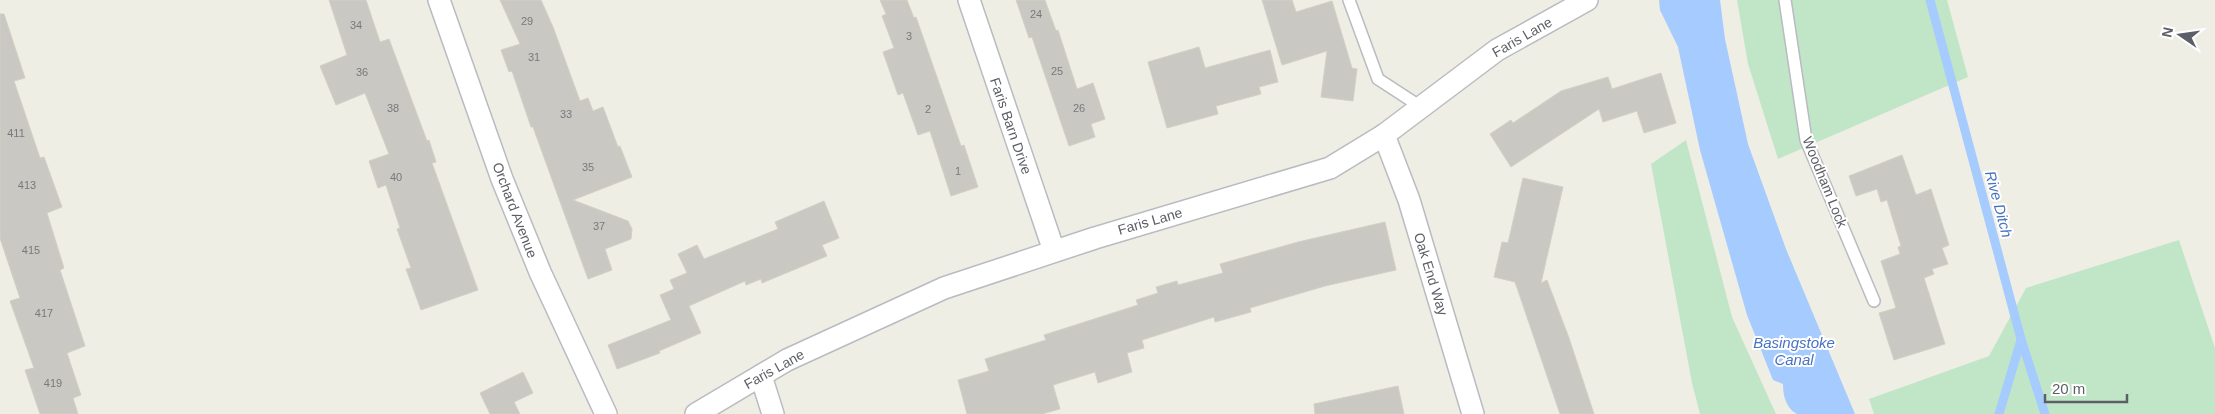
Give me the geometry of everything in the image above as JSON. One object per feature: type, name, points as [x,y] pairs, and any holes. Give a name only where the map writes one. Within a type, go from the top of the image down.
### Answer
[{"type":"street","name":"Orchard Avenue","points":[[439,0],[502,179],[540,272],[606,414]]},
{"type":"street","name":"Faris Barn Drive","points":[[969,0],[1054,251]]},
{"type":"street","name":"Faris Lane","points":[[696,414],[787,360],[944,288],[1054,251],[1330,168],[1384,135],[1497,50],[1587,0]]},
{"type":"street","name":"Oak End Way","points":[[1384,135],[1409,200],[1473,414]]},
{"type":"street","points":[[761,376],[772,414]]},
{"type":"lane","points":[[1349,0],[1378,79],[1421,107]]},
{"type":"lane","name":"Woodham Lock","points":[[1785,0],[1806,140],[1874,301]]},
{"type":"green space","points":[[1737,0],[1947,0],[1968,77],[1778,159],[1748,64]]},
{"type":"green space","points":[[1686,140],[1732,317],[1776,414],[1700,414],[1692,383],[1651,164]]},
{"type":"green space","points":[[2179,240],[2215,348],[2215,414],[1874,414],[1869,399],[1989,356],[2026,288]]},
{"type":"water","name":"Basingstoke Canal","points":[[1659,0],[1720,0],[1725,39],[1748,144],[1786,249],[1855,414],[1797,414],[1786,401],[1783,384],[1773,380],[1747,315],[1700,150],[1678,47],[1660,10]]},
{"type":"building","points":[[329,0],[366,0],[380,42],[389,39],[427,141],[429,140],[436,162],[432,163],[478,290],[421,310],[406,269],[411,268],[397,229],[400,228],[386,185],[378,188],[369,161],[389,154],[365,93],[336,105],[320,66],[347,55]]},
{"type":"building","points":[[500,0],[541,0],[580,101],[588,98],[593,111],[603,107],[632,177],[573,200],[628,221],[632,229],[631,239],[605,249],[612,270],[588,279],[512,71],[509,72],[501,50],[520,44]]},
{"type":"building","points":[[880,0],[907,0],[914,18],[916,17],[961,146],[964,145],[978,187],[951,196],[930,131],[918,135],[903,93],[898,95],[883,52],[894,48],[882,16],[886,14]]},
{"type":"building","points":[[1016,0],[1045,0],[1056,31],[1058,30],[1077,89],[1093,83],[1105,119],[1091,124],[1095,137],[1069,146],[1032,37],[1029,38]]},
{"type":"building","points":[[1262,0],[1292,0],[1296,12],[1332,1],[1352,68],[1357,69],[1353,101],[1321,97],[1327,51],[1282,65]]},
{"type":"building","points":[[0,14],[4,14],[25,78],[14,81],[40,158],[44,157],[62,207],[47,213],[64,268],[60,270],[85,346],[67,353],[81,395],[73,398],[78,414],[40,414],[25,370],[34,368],[10,301],[20,298],[0,238]]},
{"type":"building","points":[[1199,47],[1205,68],[1270,50],[1278,82],[1259,87],[1261,94],[1216,106],[1218,114],[1167,128],[1148,62]]},
{"type":"building","points":[[1661,73],[1676,123],[1644,133],[1637,111],[1603,122],[1599,109],[1511,167],[1490,134],[1511,120],[1513,123],[1561,91],[1608,77],[1612,89]]},
{"type":"building","points":[[1902,155],[1916,195],[1931,189],[1949,245],[1942,248],[1948,264],[1932,269],[1934,274],[1924,278],[1945,344],[1894,360],[1879,313],[1896,308],[1881,261],[1900,254],[1898,247],[1901,246],[1887,200],[1881,202],[1877,189],[1856,196],[1849,176]]},
{"type":"building","points":[[1523,178],[1563,187],[1541,283],[1547,280],[1569,338],[1594,414],[1560,414],[1515,282],[1494,277],[1502,242],[1508,243]]},
{"type":"building","points":[[824,201],[839,238],[822,245],[827,256],[762,283],[761,279],[746,285],[745,281],[689,306],[701,333],[659,351],[660,353],[617,369],[608,345],[671,320],[660,295],[674,289],[670,280],[687,273],[678,254],[697,245],[704,259],[778,229],[775,222]]},
{"type":"building","points":[[1385,222],[1396,270],[1325,286],[1250,308],[1251,312],[1215,322],[1214,317],[1142,340],[1144,348],[1127,353],[1132,372],[1098,383],[1095,372],[1053,385],[1060,409],[1042,414],[967,414],[958,380],[989,371],[985,359],[1046,340],[1044,335],[1138,305],[1136,300],[1158,293],[1156,287],[1177,281],[1178,285],[1223,273],[1220,264],[1298,242]]},
{"type":"building","points":[[523,372],[533,393],[514,402],[520,414],[490,414],[480,393]]},
{"type":"building","points":[[1398,386],[1404,414],[1315,414],[1314,404]]},
{"type":"waterway","name":"Rive Ditch","points":[[1930,0],[2021,339],[2045,414]]},
{"type":"waterway","points":[[1999,414],[2021,340]]}]
